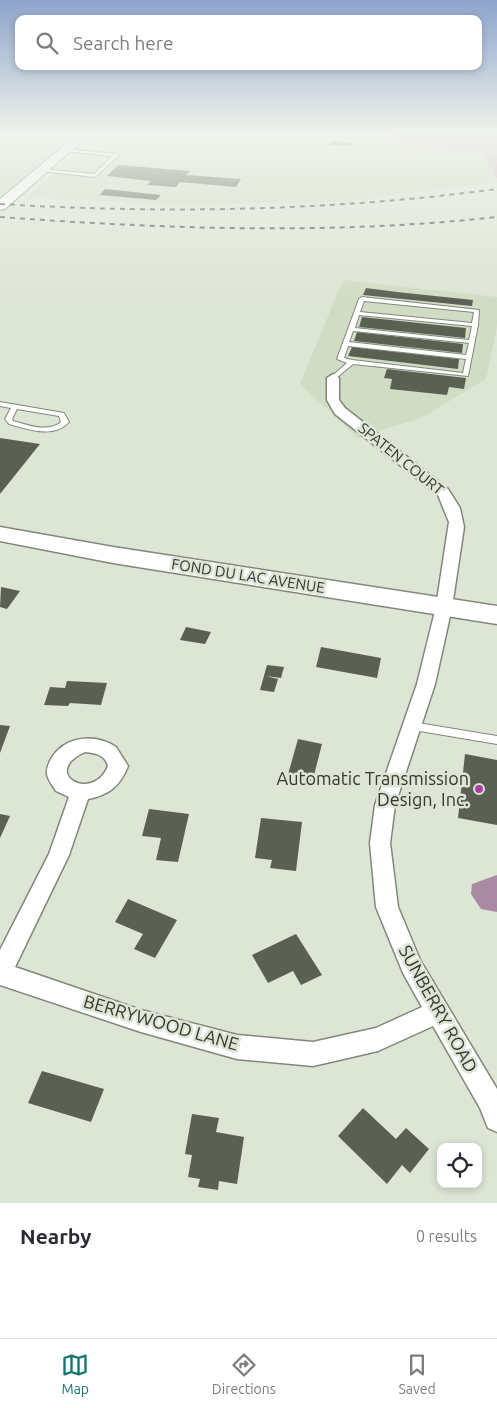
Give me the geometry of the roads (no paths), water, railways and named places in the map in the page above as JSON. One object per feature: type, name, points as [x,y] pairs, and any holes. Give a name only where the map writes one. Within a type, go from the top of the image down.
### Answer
[{"type":"main road","name":"FOND DU LAC AVENUE","points":[[0,534],[113,555],[497,615]]},
{"type":"street","points":[[0,206],[19,190]]},
{"type":"street","name":"SPATEN COURT","points":[[333,378],[333,400],[340,411],[443,492],[454,510],[457,527],[444,607]]},
{"type":"street","name":"SUNBERRY ROAD","points":[[444,607],[426,684],[385,805],[380,843],[387,907],[410,966],[490,1101],[497,1119]]},
{"type":"street","points":[[0,974],[59,855],[80,793]]},
{"type":"street","name":"BERRYWOOD LANE","points":[[0,974],[141,1021],[237,1046],[314,1054],[378,1039],[438,1012]]},
{"type":"lane","points":[[362,299],[477,310],[475,325],[466,375],[340,359],[362,299]]},
{"type":"lane","points":[[357,313],[475,325]]},
{"type":"lane","points":[[351,328],[472,342]]},
{"type":"lane","points":[[346,344],[469,357]]},
{"type":"lane","points":[[333,378],[352,362]]},
{"type":"lane","points":[[0,404],[15,406],[62,414],[65,422],[61,427],[51,430],[11,423],[8,420],[15,406]]},
{"type":"lane","points":[[412,726],[497,740]]},
{"type":"railway","points":[[0,204],[125,209],[249,208],[373,202],[487,190]]},
{"type":"railway","points":[[0,217],[124,225],[248,228],[373,226],[497,217]]},
{"type":"place","name":"Automatic Transmission Design, Inc.","points":[[479,789]]}]
